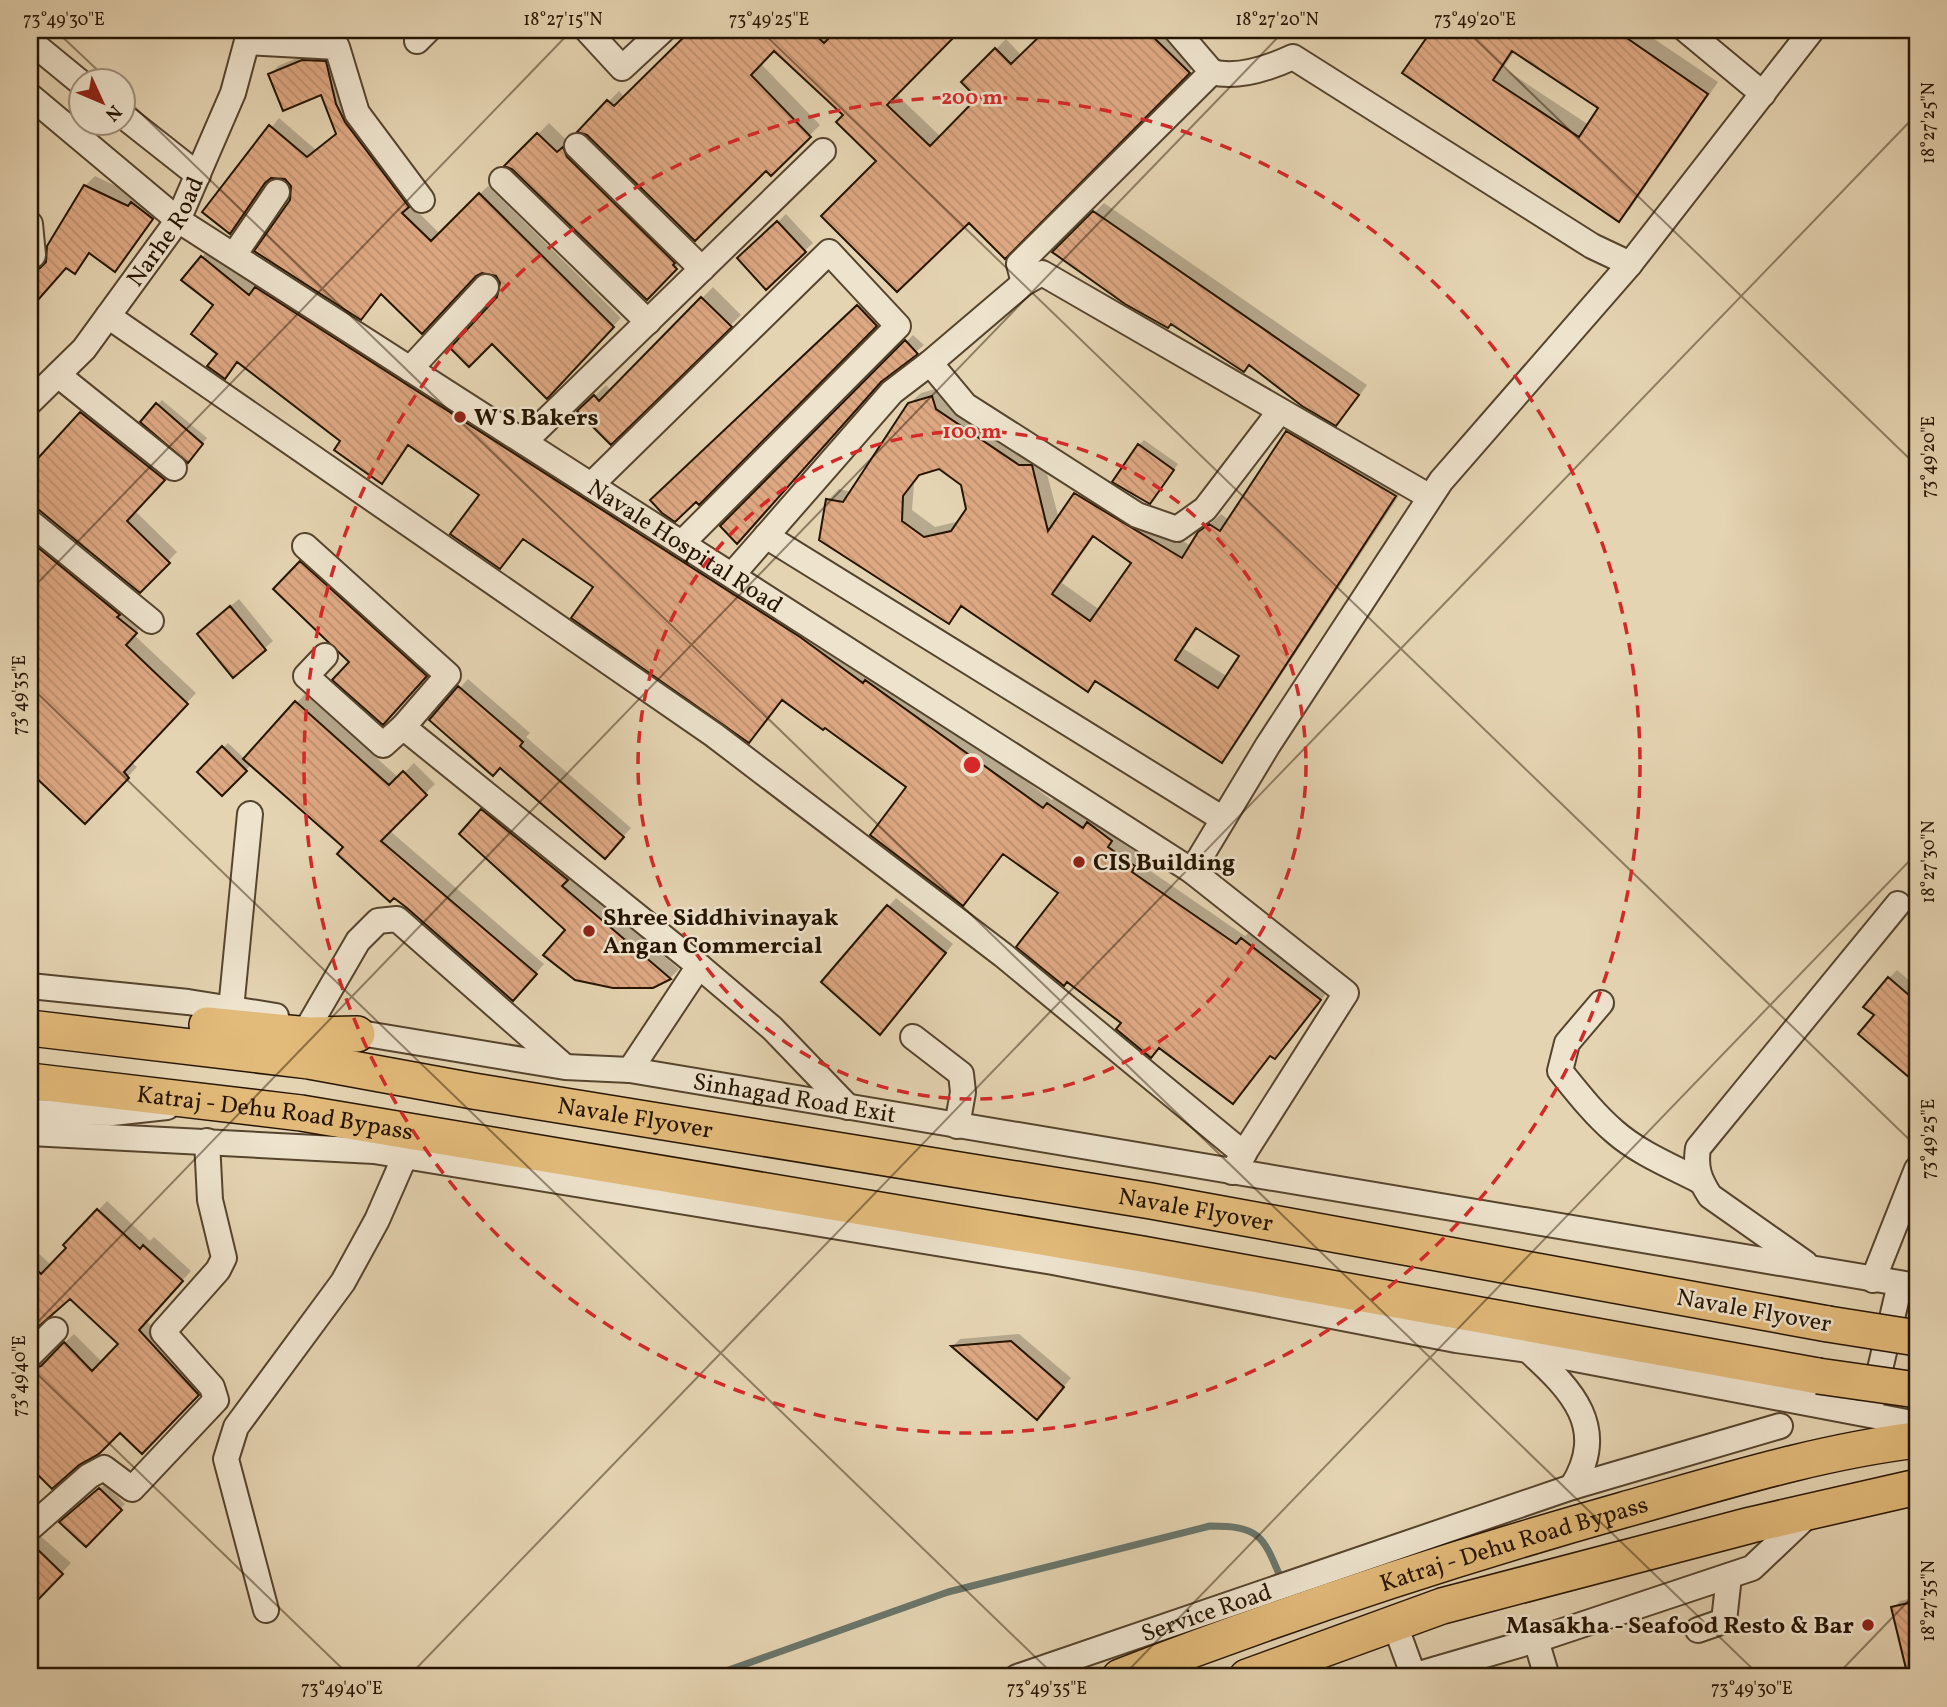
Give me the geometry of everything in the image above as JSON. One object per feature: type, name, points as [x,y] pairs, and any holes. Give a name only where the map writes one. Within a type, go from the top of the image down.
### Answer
[{"type":"highway","points":[[30,1027],[71,1019],[120,1020],[309,1035],[358,1034]]},
{"type":"highway","name":"Navale Flyover","points":[[30,1027],[309,1060],[473,1091],[1151,1201],[1917,1338]]},
{"type":"highway","name":"Katraj - Dehu Road Bypass","points":[[30,1081],[301,1113],[517,1152],[1142,1254],[1818,1376],[1917,1390]]},
{"type":"highway","name":"Katraj - Dehu Road Bypass","points":[[1120,1677],[1222,1623],[1399,1562],[1753,1473],[1883,1444],[1917,1440]]},
{"type":"highway","name":"Katraj - Dehu Road Bypass","points":[[1247,1677],[1442,1606],[1812,1511],[1917,1487]]},
{"type":"street","points":[[587,30],[622,68],[663,30]]},
{"type":"street","points":[[1176,30],[1212,72],[1224,75],[1272,67],[1293,57],[1559,226],[1630,264]]},
{"type":"street","points":[[1686,30],[1763,94]]},
{"type":"street","points":[[1192,871],[1268,745],[1430,497],[1630,264],[1812,30]]},
{"type":"street","points":[[248,36],[337,47],[357,113],[422,200]]},
{"type":"street","name":"Narhe Road","points":[[30,402],[84,349],[178,220],[233,93],[248,36]]},
{"type":"street","points":[[30,41],[66,71]]},
{"type":"street","points":[[1024,283],[1019,264],[1212,72]]},
{"type":"street","name":"Navale Hospital Road","points":[[30,96],[178,220],[1192,871],[1346,993],[1238,1163]]},
{"type":"street","points":[[136,126],[198,175]]},
{"type":"street","points":[[577,146],[702,269]]},
{"type":"street","points":[[524,442],[823,151]]},
{"type":"street","points":[[502,180],[648,321]]},
{"type":"street","points":[[234,255],[277,192]]},
{"type":"street","points":[[30,224],[31,256]]},
{"type":"street","points":[[591,485],[829,252],[898,326],[682,543]]},
{"type":"street","points":[[732,575],[892,392],[1024,283],[1042,273],[1430,497]]},
{"type":"street","points":[[410,369],[486,287]]},
{"type":"street","points":[[108,316],[714,735],[1003,955],[1238,1163]]},
{"type":"street","points":[[930,363],[965,405],[1137,514],[1177,529],[1205,509],[1280,411]]},
{"type":"street","points":[[58,375],[174,468]]},
{"type":"street","points":[[30,522],[151,621]]},
{"type":"street","points":[[766,536],[1223,819]]},
{"type":"street","points":[[305,546],[448,675],[403,727],[383,745],[306,676],[325,656]]},
{"type":"street","points":[[403,727],[772,1028],[848,1107]]},
{"type":"street","points":[[231,1009],[250,814]]},
{"type":"street","points":[[1811,1267],[1710,1196],[1700,1181],[1696,1165],[1698,1148],[1898,904]]},
{"type":"street","points":[[311,1022],[358,941],[378,921],[397,919],[565,1067]]},
{"type":"street","points":[[630,1070],[699,966]]},
{"type":"street","name":"Sinhagad Road Exit","points":[[30,986],[231,1009],[311,1022],[358,1034],[565,1067],[630,1070],[957,1126],[1238,1163],[1909,1285]]},
{"type":"street","points":[[1601,1003],[1567,1043],[1560,1070],[1591,1109],[1616,1133],[1655,1158],[1700,1181]]},
{"type":"street","points":[[913,1037],[961,1074],[963,1092],[957,1126]]},
{"type":"street","points":[[31,1130],[112,1113],[209,1103]]},
{"type":"street","points":[[31,1130],[373,1151],[1053,1262],[1456,1340],[1528,1350],[1917,1424]]},
{"type":"street","points":[[30,1528],[89,1476],[104,1468],[132,1489],[216,1401],[212,1387],[163,1332],[219,1270],[224,1258],[210,1200],[207,1141]]},
{"type":"street","points":[[266,1610],[226,1459],[229,1444],[236,1427],[354,1264],[405,1156]]},
{"type":"street","points":[[1873,1280],[1917,1169]]},
{"type":"street","points":[[1870,1414],[1909,1285]]},
{"type":"street","points":[[30,1356],[55,1330]]},
{"type":"street","points":[[1528,1350],[1563,1381],[1587,1426],[1589,1448],[1581,1473],[1572,1487]]},
{"type":"street","points":[[1399,1562],[1572,1487],[1780,1426]]},
{"type":"street","points":[[1394,1622],[1412,1677],[1536,1640],[1752,1567],[1765,1558],[1812,1511]]},
{"type":"street","points":[[1698,1630],[1724,1621],[1729,1576]]},
{"type":"street","name":"Service Road","points":[[1017,1677],[1222,1623]]},
{"type":"street","points":[[1536,1640],[1547,1677]]},
{"type":"building","points":[[691,30],[810,30],[824,43],[837,30],[961,30],[887,105],[930,146],[977,98],[961,82],[995,48],[1011,64],[1046,30],[1146,30],[1190,73],[1005,259],[969,223],[897,292],[821,216],[876,161],[836,122],[843,115],[774,51],[751,75],[811,137],[771,176],[766,171],[695,241],[587,135],[577,132],[607,100],[614,106]]},
{"type":"building","points":[[1432,30],[1615,30],[1708,94],[1619,222],[1402,73]],"holes":[[[1512,51],[1598,108],[1579,137],[1493,80]]]},
{"type":"building","points":[[302,60],[326,61],[336,104],[345,122],[409,207],[402,213],[431,241],[479,193],[614,327],[547,399],[492,344],[469,367],[450,348],[497,297],[500,283],[496,276],[482,273],[476,276],[422,334],[381,294],[361,320],[254,251],[290,200],[291,186],[285,179],[271,178],[265,183],[230,234],[202,212],[269,125],[307,157],[336,134],[321,95],[283,111],[268,74]]},
{"type":"building","points":[[537,133],[557,152],[563,147],[567,157],[675,263],[673,265],[677,269],[647,300],[512,169],[504,166]]},
{"type":"building","points":[[84,185],[128,206],[131,202],[153,219],[115,272],[89,253],[75,274],[66,268],[30,309],[30,270],[40,268],[46,262],[47,246]]},
{"type":"building","points":[[1093,211],[1359,395],[1336,426],[1302,406],[1249,365],[1244,372],[1171,324],[1168,328],[1125,304],[1052,252]]},
{"type":"building","points":[[777,221],[806,252],[766,290],[737,258]]},
{"type":"building","points":[[201,256],[249,295],[255,287],[800,637],[863,683],[865,680],[1043,808],[1047,803],[1083,828],[1087,822],[1112,841],[1108,847],[1135,866],[1132,872],[1236,944],[1241,938],[1321,1000],[1275,1059],[1270,1056],[1233,1104],[1159,1048],[1151,1058],[1116,1029],[1121,1023],[1067,982],[1064,986],[1016,947],[1058,893],[1003,854],[963,906],[870,835],[906,787],[825,728],[823,730],[782,700],[749,743],[571,618],[593,587],[523,539],[500,569],[450,534],[479,495],[408,445],[382,484],[334,450],[340,441],[237,362],[225,379],[207,366],[217,354],[191,334],[213,305],[181,280]]},
{"type":"building","points":[[701,297],[732,327],[611,445],[577,411],[594,395],[599,401]]},
{"type":"building","points":[[857,305],[877,326],[699,505],[696,502],[675,522],[662,513],[650,500]]},
{"type":"building","points":[[905,340],[918,354],[881,382],[737,544],[720,526]]},
{"type":"building","points":[[932,396],[936,409],[1019,465],[1032,465],[1048,531],[1074,493],[1182,558],[1198,532],[1209,524],[1220,531],[1286,431],[1396,496],[1222,763],[1095,681],[1088,692],[961,606],[949,624],[819,540],[826,499],[843,502],[908,403]],"holes":[[[939,469],[961,485],[966,509],[951,531],[924,537],[902,521],[903,496],[919,475]],[[1093,536],[1131,563],[1090,621],[1052,594]],[[1196,628],[1239,656],[1218,688],[1175,660]]]},
{"type":"building","points":[[156,403],[203,444],[188,463],[140,422]]},
{"type":"building","points":[[80,412],[165,480],[127,521],[170,563],[140,593],[39,510],[30,508],[30,467]]},
{"type":"building","points":[[1138,444],[1174,470],[1150,504],[1112,482]]},
{"type":"building","points":[[30,541],[120,615],[117,617],[137,633],[126,645],[188,704],[124,772],[129,778],[85,824],[30,772]]},
{"type":"building","points":[[300,561],[427,676],[383,725],[332,680],[349,662],[273,589]]},
{"type":"building","points":[[230,606],[266,650],[233,678],[197,634]]},
{"type":"building","points":[[458,686],[523,742],[520,746],[624,837],[605,859],[500,768],[493,776],[429,720]]},
{"type":"building","points":[[295,701],[389,785],[403,771],[427,795],[381,841],[537,974],[513,1001],[407,908],[394,898],[390,902],[337,854],[343,847],[243,759]]},
{"type":"building","points":[[222,746],[247,771],[222,796],[197,772]]},
{"type":"building","points":[[481,809],[568,880],[562,886],[671,979],[653,988],[613,988],[575,980],[543,955],[565,930],[459,834]]},
{"type":"building","points":[[887,905],[946,953],[880,1035],[821,982]]},
{"type":"building","points":[[1888,977],[1917,1002],[1917,1084],[1858,1034],[1874,1015],[1863,1007]]},
{"type":"building","points":[[97,1209],[140,1249],[143,1245],[183,1281],[139,1330],[199,1395],[142,1454],[120,1433],[99,1454],[79,1465],[52,1489],[30,1467],[30,1369],[41,1366],[64,1342],[92,1371],[118,1344],[70,1299],[30,1334],[30,1263],[41,1274],[66,1248],[63,1245]]},
{"type":"building","points":[[1011,1341],[1064,1387],[1037,1420],[951,1346]]},
{"type":"building","points":[[99,1488],[122,1510],[86,1547],[59,1522]]},
{"type":"building","points":[[30,1542],[63,1574],[30,1608]]},
{"type":"building","points":[[1917,1601],[1917,1677],[1908,1677],[1891,1607]]},
{"type":"waterway","points":[[709,1677],[948,1592],[1210,1526],[1240,1528],[1258,1537],[1270,1553],[1282,1581]]},
{"type":"place","name":"W S Bakers","points":[[460,417]]},
{"type":"place","name":"CIS Building","points":[[1079,862]]},
{"type":"place","name":"Shree Siddhivinayak Angan Commercial","points":[[589,931]]},
{"type":"place","name":"Masakha - Seafood Resto & Bar","points":[[1868,1625]]}]
